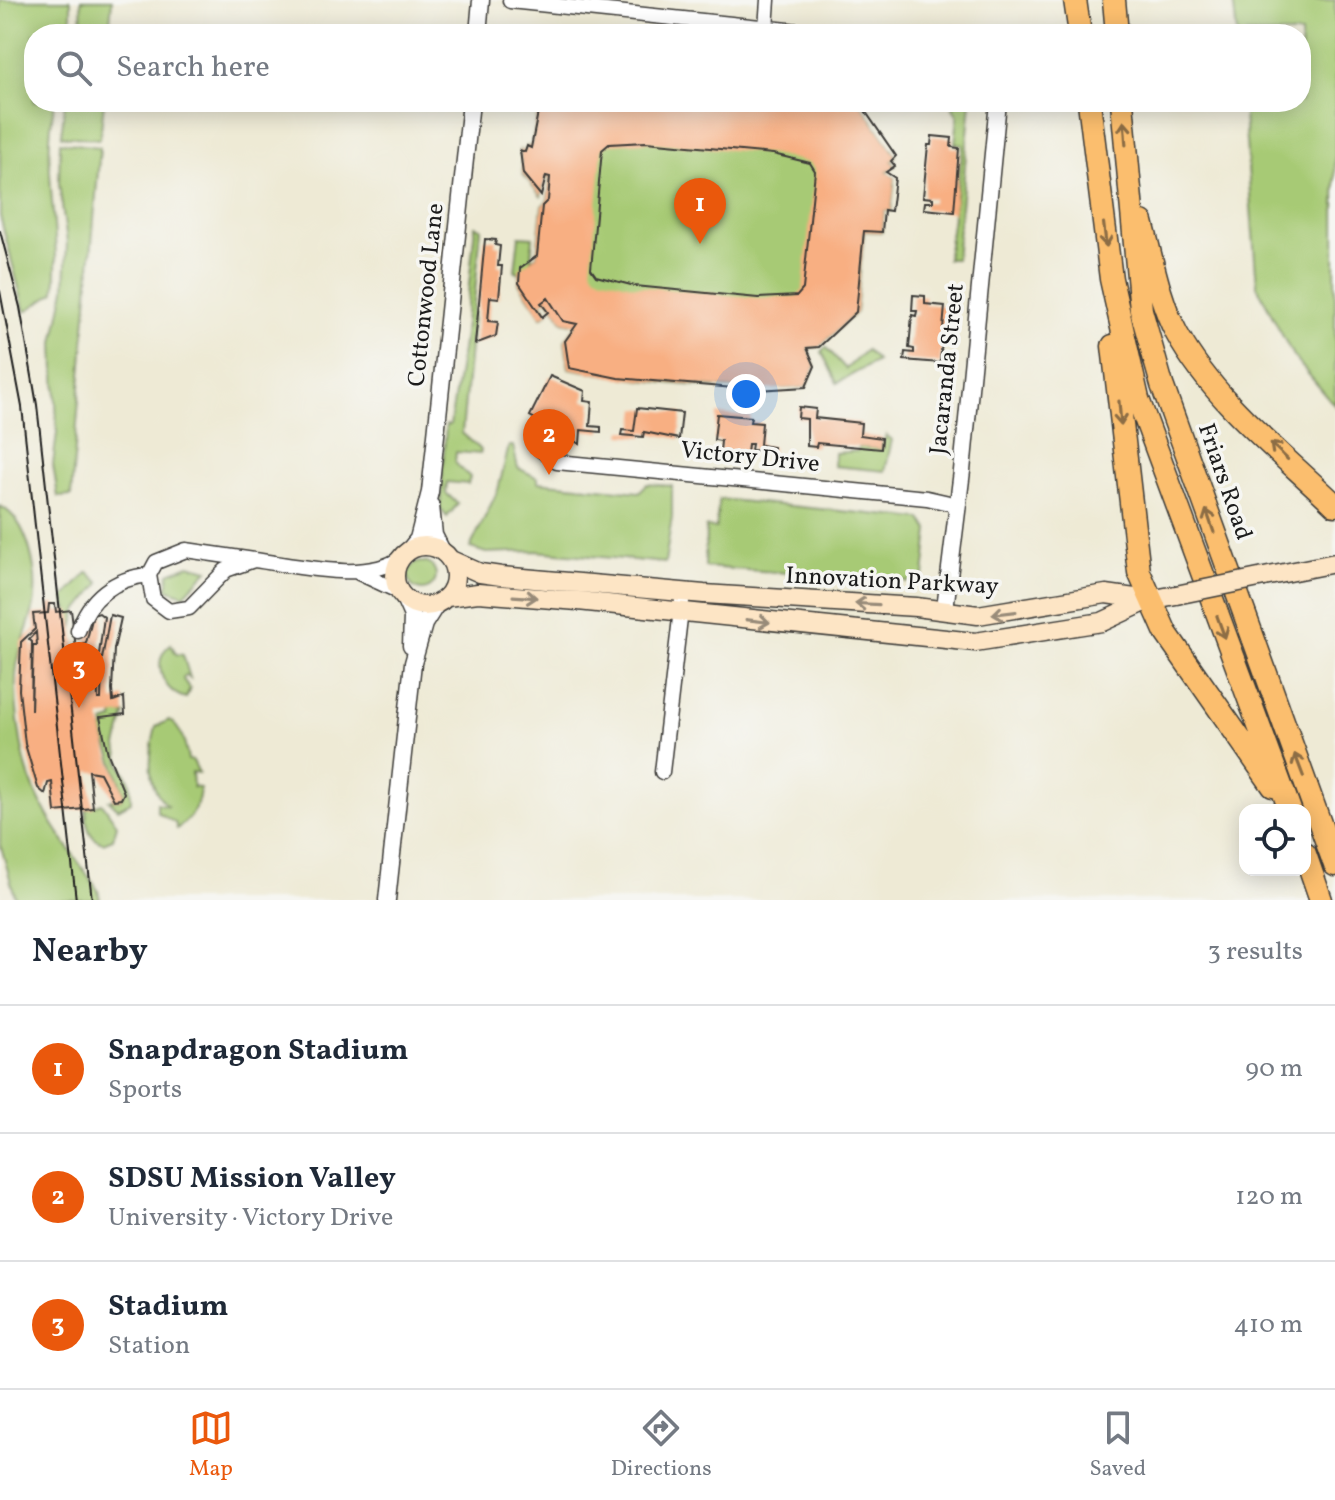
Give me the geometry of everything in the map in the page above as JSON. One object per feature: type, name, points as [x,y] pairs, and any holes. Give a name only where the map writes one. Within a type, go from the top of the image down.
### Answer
[{"type":"highway","points":[[1075,0],[1079,24]]},
{"type":"highway","points":[[1114,0],[1116,24]]},
{"type":"highway","points":[[1090,112],[1111,279],[1113,350],[1136,565],[1149,600],[1194,676],[1286,804]]},
{"type":"highway","name":"Friars Road","points":[[1123,112],[1141,310],[1162,385],[1335,865]]},
{"type":"highway","points":[[1127,167],[1163,298],[1193,360],[1215,388],[1335,505]]},
{"type":"highway","points":[[1111,279],[1138,399],[1288,804]]},
{"type":"highway","points":[[1311,871],[1321,900]]},
{"type":"main road","name":"Innovation Parkway","points":[[406,553],[423,545],[480,573],[683,592],[997,615],[1106,594],[1149,600]]},
{"type":"main road","points":[[402,595],[395,574],[406,553]]},
{"type":"main road","points":[[442,601],[456,579],[447,555]]},
{"type":"main road","points":[[1149,600],[1335,563]]},
{"type":"main road","name":"Innovation Parkway","points":[[402,595],[416,605],[492,594],[942,640],[1003,640],[1102,622],[1149,600]]},
{"type":"main road","name":"Jacaranda Street","points":[[942,640],[945,609]]},
{"type":"street","points":[[479,24],[481,0]]},
{"type":"street","points":[[766,24],[768,0]]},
{"type":"street","points":[[510,1],[728,24]]},
{"type":"street","name":"Cottonwood Lane","points":[[406,553],[418,539],[430,492],[470,112]]},
{"type":"street","name":"Jacaranda Street","points":[[945,609],[997,112]]},
{"type":"street","name":"Victory Drive","points":[[541,450],[557,462],[927,498],[958,505]]},
{"type":"street","name":"Cottonwood Lane","points":[[430,492],[434,535],[447,555]]},
{"type":"street","name":"Innovation Parkway","points":[[78,631],[85,610],[99,596],[124,579],[149,575],[156,562],[186,550],[355,571],[389,567],[406,553]]},
{"type":"street","points":[[149,575],[148,584],[157,604],[169,611],[184,611],[226,570],[254,560]]},
{"type":"street","name":"Innovation Parkway","points":[[355,571],[402,595]]},
{"type":"street","points":[[662,772],[683,592]]},
{"type":"street","points":[[387,900],[413,663],[412,616],[402,595]]},
{"type":"street","points":[[413,663],[424,624],[442,601]]},
{"type":"green space","points":[[0,0],[71,0],[71,24],[24,24],[24,112],[53,112],[50,173],[56,268],[55,292],[25,312],[0,216]]},
{"type":"green space","points":[[81,0],[112,0],[110,24],[82,24]]},
{"type":"green space","points":[[1233,0],[1335,0],[1335,406],[1293,356],[1257,286],[1244,112],[1311,112],[1311,24],[1236,24]]},
{"type":"green space","points":[[64,112],[103,112],[100,139],[61,136]]},
{"type":"green space","points":[[538,112],[866,112],[896,156],[892,161],[895,166],[886,173],[895,178],[891,211],[884,210],[882,232],[864,231],[856,312],[819,347],[807,348],[815,366],[806,387],[687,385],[569,368],[565,341],[577,324],[563,321],[548,298],[541,302],[548,312],[542,317],[519,283],[520,272],[515,271],[519,236],[533,237],[531,260],[537,256],[542,206],[548,200],[550,177],[546,177],[541,196],[523,174],[520,150],[525,152],[527,146],[531,147]]},
{"type":"green space","points":[[955,112],[970,112],[956,259],[947,259],[963,145],[955,144],[958,116]]},
{"type":"green space","points":[[60,142],[100,147],[71,496],[58,497],[53,465],[57,432],[54,343],[65,289],[67,242],[59,184]]},
{"type":"green space","points":[[475,226],[481,228],[462,433],[481,450],[480,454],[456,452],[455,463],[470,477],[468,484],[447,482],[446,493],[458,504],[447,517],[440,509],[446,425],[450,425],[463,343]]},
{"type":"green space","points":[[826,347],[846,369],[866,350],[877,361],[837,383],[822,352]]},
{"type":"green space","points":[[886,435],[892,440],[885,471],[834,466],[835,453],[858,451],[859,447],[881,449]]},
{"type":"green space","points":[[509,446],[513,446],[518,468],[538,478],[538,482],[639,492],[647,484],[672,486],[672,517],[665,563],[536,551],[486,553],[470,548],[498,490]]},
{"type":"green space","points":[[719,499],[921,519],[929,530],[924,575],[914,582],[705,567],[706,527],[716,528]]},
{"type":"green space","points":[[0,506],[10,513],[25,535],[35,578],[34,605],[16,676],[18,719],[25,762],[46,813],[98,890],[100,900],[16,900],[0,843]]},
{"type":"green space","points":[[422,562],[432,566],[436,576],[432,586],[422,590],[412,586],[408,576],[412,566]]},
{"type":"green space","points":[[189,565],[208,570],[184,595],[167,589],[169,573]]},
{"type":"green space","points":[[88,572],[100,583],[77,612],[73,628],[64,598]]},
{"type":"green space","points":[[171,644],[176,654],[183,655],[190,678],[186,675],[183,679],[190,689],[186,698],[171,690],[162,675],[161,658]]},
{"type":"green space","points":[[114,713],[125,714],[117,746],[120,763],[130,782],[131,802],[118,809],[109,800],[121,799],[124,793],[102,730],[104,723],[113,720]]},
{"type":"green space","points":[[169,720],[181,733],[188,760],[193,761],[199,773],[192,772],[193,787],[200,788],[196,806],[177,829],[175,823],[157,812],[157,803],[168,806],[155,789],[151,770],[156,727]]},
{"type":"green space","points":[[102,803],[117,825],[113,839],[103,843],[91,834],[86,809]]},
{"type":"building","points":[[538,112],[866,112],[896,156],[891,161],[895,166],[886,172],[895,178],[891,211],[884,210],[882,232],[864,231],[856,312],[819,347],[807,348],[815,366],[806,387],[757,390],[618,378],[569,368],[565,341],[577,324],[563,321],[548,298],[541,303],[548,312],[542,317],[519,283],[520,268],[537,256],[542,206],[548,200],[550,177],[546,176],[541,196],[523,174],[520,150],[525,152],[527,146],[531,148]],"holes":[[[646,142],[773,154],[810,163],[815,171],[803,289],[797,296],[758,298],[635,286],[596,276],[591,269],[602,150],[609,144]]]},
{"type":"building","points":[[932,136],[952,138],[951,147],[959,148],[954,212],[924,209],[925,202],[933,202],[933,198],[923,197],[928,145],[931,145]]},
{"type":"building","points":[[485,239],[496,240],[495,245],[500,246],[499,298],[490,297],[488,321],[498,322],[496,336],[475,344]]},
{"type":"building","points":[[913,295],[925,296],[925,304],[945,306],[940,363],[904,360],[905,352],[914,353],[914,349],[909,348],[912,315],[916,316],[917,311],[912,311]]},
{"type":"building","points":[[550,376],[585,391],[584,401],[592,402],[590,426],[601,427],[601,432],[581,430],[580,444],[530,416]]},
{"type":"building","points":[[799,407],[816,409],[815,418],[861,423],[860,435],[882,438],[881,449],[817,443],[816,447],[807,446],[807,419],[798,418]]},
{"type":"building","points":[[637,408],[682,413],[679,439],[644,432],[643,437],[621,435],[622,430],[634,431]]},
{"type":"building","points":[[717,414],[751,417],[750,422],[762,423],[760,445],[773,447],[773,452],[751,450],[752,444],[748,444],[747,454],[720,452],[721,441],[714,440]]},
{"type":"building","points":[[49,604],[55,604],[56,612],[71,610],[76,648],[86,643],[93,615],[99,613],[104,617],[97,669],[98,699],[101,699],[102,659],[110,615],[121,618],[114,649],[112,690],[113,701],[124,697],[125,714],[100,717],[108,754],[124,793],[121,799],[114,800],[100,773],[89,771],[93,808],[55,812],[52,782],[48,783],[45,794],[38,788],[25,744],[19,690],[21,642],[35,629],[33,614],[48,613]],"holes":[[[36,632],[37,645],[33,645],[31,711],[32,642],[29,639]]]},
{"type":"tram line","points":[[0,231],[20,307],[37,405],[92,900]]},
{"type":"tram line","points":[[0,291],[22,407],[76,900]]},
{"type":"place","name":"Snapdragon Stadium","points":[[700,244]]},
{"type":"place","name":"SDSU Mission Valley","points":[[549,475]]},
{"type":"place","name":"Stadium","points":[[79,708]]}]
